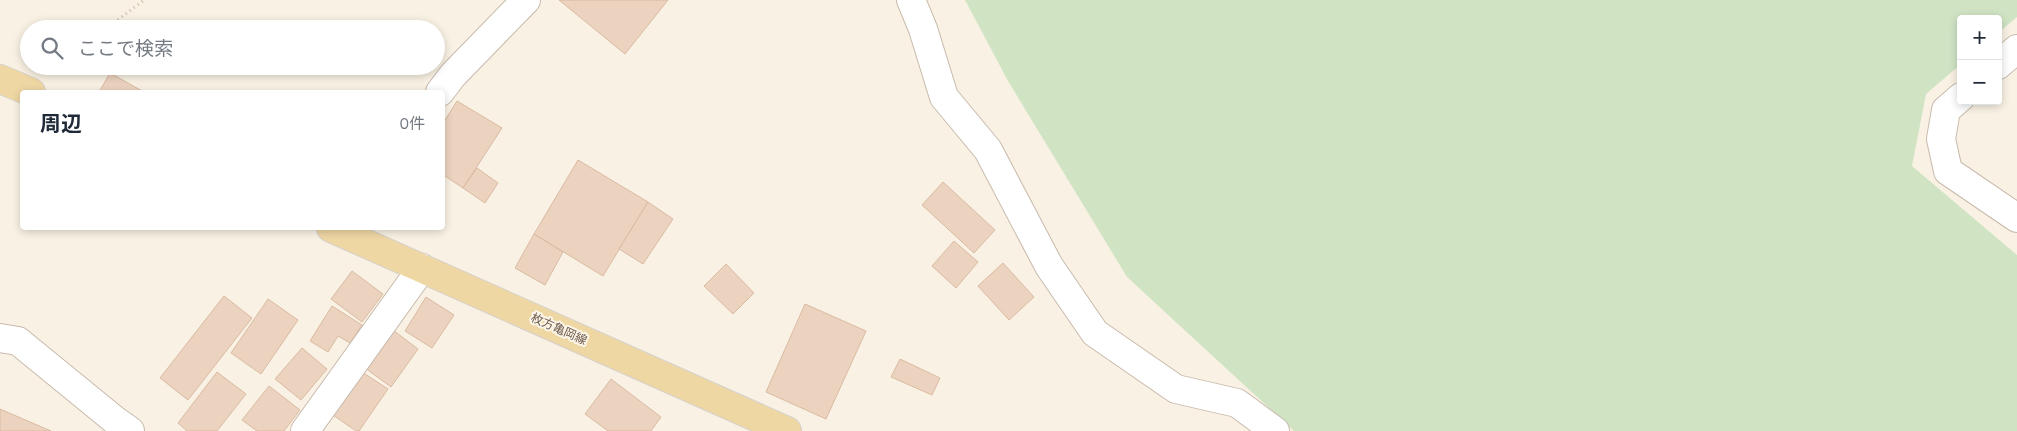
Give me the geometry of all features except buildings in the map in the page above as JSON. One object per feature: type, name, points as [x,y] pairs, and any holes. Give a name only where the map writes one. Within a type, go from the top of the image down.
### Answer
[{"type":"main road","points":[[0,79],[26,90]]},
{"type":"main road","name":"枚方亀岡線","points":[[347,231],[422,268],[788,431]]},
{"type":"street","points":[[442,90],[453,75],[526,0]]},
{"type":"street","points":[[910,0],[923,29],[944,97],[988,150],[1049,266],[1095,332],[1176,389],[1237,403],[1275,431]]},
{"type":"street","points":[[2002,62],[2017,49]]},
{"type":"street","points":[[1957,100],[1946,110],[1941,139],[1948,171],[2017,218]]},
{"type":"street","points":[[305,431],[422,268]]},
{"type":"street","points":[[0,338],[18,341],[130,431]]},
{"type":"path","points":[[118,20],[144,0]]},
{"type":"green space","points":[[965,0],[2017,0],[2017,17],[2002,30],[2002,15],[1957,15],[1957,67],[1926,94],[1912,166],[2017,255],[2017,431],[1294,431],[1127,277],[1008,81]]}]
